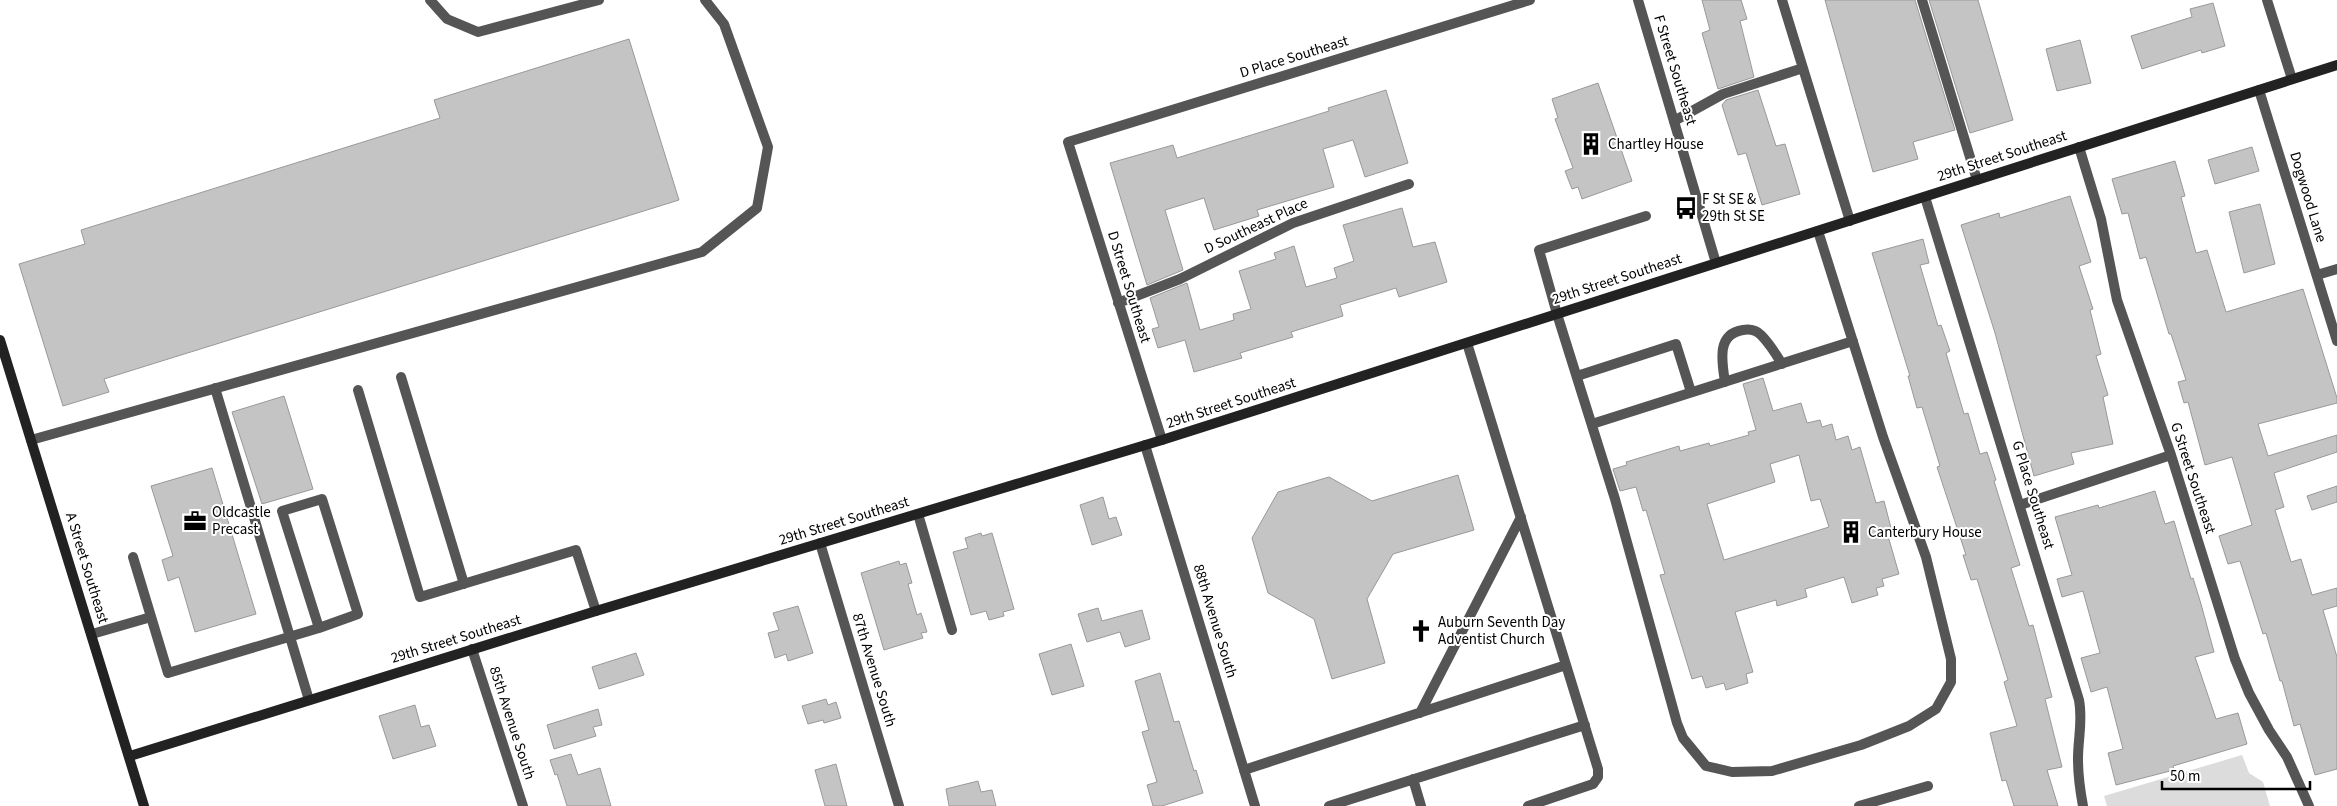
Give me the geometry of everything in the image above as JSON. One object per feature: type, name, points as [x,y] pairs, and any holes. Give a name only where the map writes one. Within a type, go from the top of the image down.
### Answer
[{"type":"street","points":[[430,0],[447,19],[478,32],[599,0]]},
{"type":"street","points":[[31,440],[702,252],[758,208],[768,147],[724,24],[705,0]]},
{"type":"street","name":"D Place Southeast","points":[[1068,142],[1530,0]]},
{"type":"street","name":"F Street Southeast","points":[[1638,0],[1716,263]]},
{"type":"street","points":[[1782,0],[1850,221]]},
{"type":"street","points":[[1922,0],[1977,180]]},
{"type":"street","points":[[2268,0],[2292,79]]},
{"type":"street","name":"29th Street Southeast","points":[[130,756],[596,611],[1162,440],[2337,65]]},
{"type":"street","points":[[1674,121],[1722,94],[1803,68]]},
{"type":"street","name":"Dogwood Lane","points":[[2259,90],[2337,341]]},
{"type":"street","name":"D Street Southeast","points":[[1068,142],[1162,440]]},
{"type":"street","name":"G Street Southeast","points":[[2079,147],[2101,219],[2117,300],[2170,455],[2236,659],[2249,693],[2269,730],[2287,757],[2309,806]]},
{"type":"street","name":"D Southeast Place","points":[[1118,303],[1180,279],[1293,223],[1409,184]]},
{"type":"street","name":"G Place Southeast","points":[[1925,197],[2079,700],[2082,721],[2078,774],[2083,806]]},
{"type":"street","points":[[1646,216],[1539,250],[1557,314],[1616,499],[1677,724],[1683,738],[1706,766],[1732,772],[1772,771],[1861,745],[1909,726],[1936,709],[1951,682],[1951,658],[1926,557],[1883,437],[1818,231]]},
{"type":"street","points":[[2317,275],[2337,269]]},
{"type":"street","points":[[1726,382],[1722,359],[1723,345],[1730,336],[1740,330],[1750,329],[1760,334],[1782,364]]},
{"type":"street","name":"A Street Southeast","points":[[0,340],[144,806]]},
{"type":"street","points":[[1592,424],[1853,342]]},
{"type":"street","points":[[1467,343],[1598,769],[1598,777],[1593,784],[1528,806]]},
{"type":"street","points":[[1577,376],[1676,344],[1692,392]]},
{"type":"street","points":[[401,377],[464,584]]},
{"type":"street","points":[[215,388],[309,700]]},
{"type":"street","points":[[358,390],[420,597],[576,550],[596,611]]},
{"type":"street","name":"88th Avenue South","points":[[1145,445],[1255,806]]},
{"type":"street","points":[[2020,505],[2170,455]]},
{"type":"street","points":[[133,557],[168,673],[291,637],[319,628],[358,614],[322,499],[282,511],[319,628]]},
{"type":"street","points":[[918,514],[952,630]]},
{"type":"street","points":[[1420,713],[1521,518]]},
{"type":"street","name":"87th Avenue South","points":[[820,544],[899,806]]},
{"type":"street","points":[[92,634],[152,617]]},
{"type":"street","name":"85th Avenue South","points":[[472,649],[523,806]]},
{"type":"street","points":[[1244,770],[1566,666]]},
{"type":"street","points":[[1329,806],[1584,725]]},
{"type":"street","points":[[1413,779],[1421,806]]},
{"type":"street","points":[[1859,806],[1879,803],[1928,786]]},
{"type":"shaded area","points":[[2242,755],[2249,773],[2263,782],[2270,806],[2107,806],[2104,796]]},
{"type":"building","points":[[1702,0],[1741,0],[1747,19],[1740,21],[1754,77],[1718,89],[1702,33],[1710,30]]},
{"type":"building","points":[[1825,0],[1915,0],[1955,130],[1913,142],[1918,159],[1873,172]]},
{"type":"building","points":[[1929,0],[1978,0],[2013,120],[1970,133]]},
{"type":"building","points":[[2213,3],[2225,46],[2202,53],[2201,50],[2142,69],[2131,36],[2192,17],[2190,9]]},
{"type":"building","points":[[629,39],[679,200],[104,379],[109,392],[63,406],[19,264],[85,244],[81,230],[440,118],[434,100]]},
{"type":"building","points":[[2080,40],[2091,83],[2057,91],[2046,49]]},
{"type":"building","name":"Chartley House","points":[[1598,83],[1632,181],[1582,199],[1578,187],[1572,189],[1565,171],[1573,168],[1555,119],[1558,118],[1552,99]]},
{"type":"building","points":[[1386,90],[1408,163],[1365,177],[1353,140],[1323,149],[1334,187],[1257,210],[1259,216],[1214,230],[1204,198],[1165,210],[1183,270],[1147,285],[1110,163],[1173,145],[1177,158],[1329,111],[1328,108]]},
{"type":"building","points":[[1758,90],[1776,146],[1785,144],[1800,194],[1762,205],[1746,153],[1738,155],[1722,105],[1726,100]]},
{"type":"building","points":[[2252,147],[2259,171],[2215,184],[2208,160]]},
{"type":"building","points":[[2175,161],[2185,196],[2181,197],[2196,253],[2207,250],[2226,312],[2303,289],[2337,398],[2337,403],[2258,424],[2268,456],[2337,435],[2337,452],[2274,473],[2284,507],[2275,510],[2291,562],[2301,559],[2312,595],[2337,588],[2337,606],[2323,610],[2337,657],[2337,769],[2315,775],[2300,724],[2294,726],[2282,681],[2280,681],[2266,633],[2263,634],[2240,561],[2228,564],[2219,536],[2252,525],[2232,457],[2205,465],[2188,402],[2184,403],[2178,382],[2186,380],[2171,334],[2169,334],[2146,257],[2140,259],[2128,213],[2122,214],[2112,179]]},
{"type":"building","points":[[2070,196],[2091,262],[2079,266],[2093,309],[2090,310],[2101,354],[2096,356],[2108,395],[2103,397],[2113,444],[2071,453],[2074,464],[2034,476],[1995,333],[1961,225],[1999,213],[2000,218]]},
{"type":"building","points":[[2260,204],[2275,264],[2244,273],[2229,212]]},
{"type":"building","points":[[1402,208],[1413,247],[1435,242],[1447,282],[1399,297],[1396,288],[1340,305],[1343,316],[1291,332],[1293,337],[1240,353],[1242,358],[1194,372],[1185,340],[1158,348],[1152,329],[1159,327],[1150,298],[1187,283],[1200,330],[1234,320],[1233,314],[1251,309],[1239,271],[1276,259],[1274,253],[1294,246],[1306,287],[1337,278],[1334,268],[1354,261],[1343,225]]},
{"type":"building","points":[[1923,239],[1929,263],[1920,265],[1938,326],[1941,325],[1950,351],[1946,353],[1964,414],[1968,413],[1980,454],[1987,452],[1996,480],[1994,481],[2020,565],[2011,568],[2029,626],[2033,625],[2052,697],[2045,699],[2062,767],[2047,770],[2058,806],[2014,806],[2006,780],[2002,781],[1990,733],[2017,726],[2004,682],[2008,680],[1977,579],[1971,580],[1963,555],[1966,555],[1937,467],[1940,466],[1922,407],[1917,408],[1908,376],[1910,376],[1872,253]]},
{"type":"building","name":"Canterbury House","points":[[1763,378],[1773,411],[1801,403],[1807,423],[1820,420],[1822,427],[1832,424],[1836,440],[1848,436],[1852,450],[1860,447],[1876,503],[1884,501],[1891,528],[1886,529],[1899,574],[1882,579],[1884,586],[1876,588],[1878,595],[1852,603],[1844,577],[1805,589],[1807,597],[1777,606],[1776,600],[1735,612],[1753,672],[1746,674],[1748,683],[1726,690],[1724,683],[1706,688],[1702,676],[1692,679],[1660,575],[1665,574],[1646,510],[1643,511],[1636,487],[1620,491],[1613,469],[1627,465],[1626,462],[1679,446],[1680,451],[1709,443],[1710,446],[1749,435],[1748,432],[1756,430],[1743,384]],"holes":[[[1799,455],[1811,501],[1820,499],[1829,527],[1724,560],[1707,504],[1775,482],[1770,464]]]},
{"type":"building","points":[[284,396],[313,489],[262,504],[232,412]]},
{"type":"building","name":"Oldcastle Precast","points":[[212,468],[256,614],[195,632],[179,577],[168,581],[162,560],[173,556],[151,486]]},
{"type":"building","points":[[1458,475],[1474,530],[1393,554],[1367,599],[1385,663],[1332,679],[1314,619],[1268,593],[1252,538],[1278,492],[1329,477],[1372,501]]},
{"type":"building","points":[[2337,486],[2337,502],[2312,510],[2307,496]]},
{"type":"building","points":[[2155,491],[2165,524],[2174,521],[2191,579],[2193,578],[2201,604],[2214,652],[2195,657],[2216,719],[2238,713],[2247,744],[2173,766],[2174,770],[2116,785],[2108,753],[2123,749],[2107,687],[2091,692],[2081,658],[2100,653],[2083,591],[2062,597],[2057,579],[2072,575],[2055,517],[2098,505],[2099,508]]},
{"type":"building","points":[[1103,497],[1109,519],[1116,517],[1122,535],[1092,545],[1080,505]]},
{"type":"building","points":[[981,533],[982,536],[992,533],[1014,609],[1003,612],[1004,616],[989,620],[986,611],[971,615],[953,552],[968,548],[965,538]]},
{"type":"building","points":[[899,561],[900,565],[906,563],[912,583],[908,584],[917,615],[921,613],[927,632],[921,633],[923,638],[884,650],[861,573]]},
{"type":"building","points":[[798,606],[813,653],[788,661],[786,654],[775,658],[768,633],[779,630],[773,613]]},
{"type":"building","points":[[1098,608],[1102,621],[1142,610],[1150,639],[1125,647],[1120,632],[1087,642],[1078,614]]},
{"type":"building","points":[[1071,644],[1084,686],[1052,695],[1039,654]]},
{"type":"building","points":[[636,653],[644,675],[599,689],[592,667]]},
{"type":"building","points":[[1160,673],[1174,722],[1179,721],[1194,771],[1196,770],[1203,793],[1162,806],[1153,806],[1147,785],[1157,782],[1142,732],[1149,730],[1135,681]]},
{"type":"building","points":[[826,699],[828,705],[836,702],[841,718],[824,723],[823,720],[808,724],[802,706]]},
{"type":"building","points":[[415,705],[421,727],[429,725],[436,746],[393,759],[379,716]]},
{"type":"building","points":[[598,709],[602,725],[593,727],[596,736],[554,749],[547,725]]},
{"type":"building","points":[[571,754],[578,775],[600,768],[611,806],[567,806],[557,774],[555,775],[550,760]]},
{"type":"building","points":[[836,764],[847,806],[825,806],[815,770]]},
{"type":"building","points":[[978,781],[981,792],[992,790],[996,806],[949,806],[946,789]]},
{"type":"place","name":"Chartley House","points":[[1591,144]]},
{"type":"place","name":"F St SE & 29th St SE","points":[[1686,208]]},
{"type":"place","name":"Oldcastle Precast","points":[[195,521]]},
{"type":"place","name":"Canterbury House","points":[[1851,532]]},
{"type":"place","name":"Auburn Seventh Day Adventist Church","points":[[1421,631]]}]
